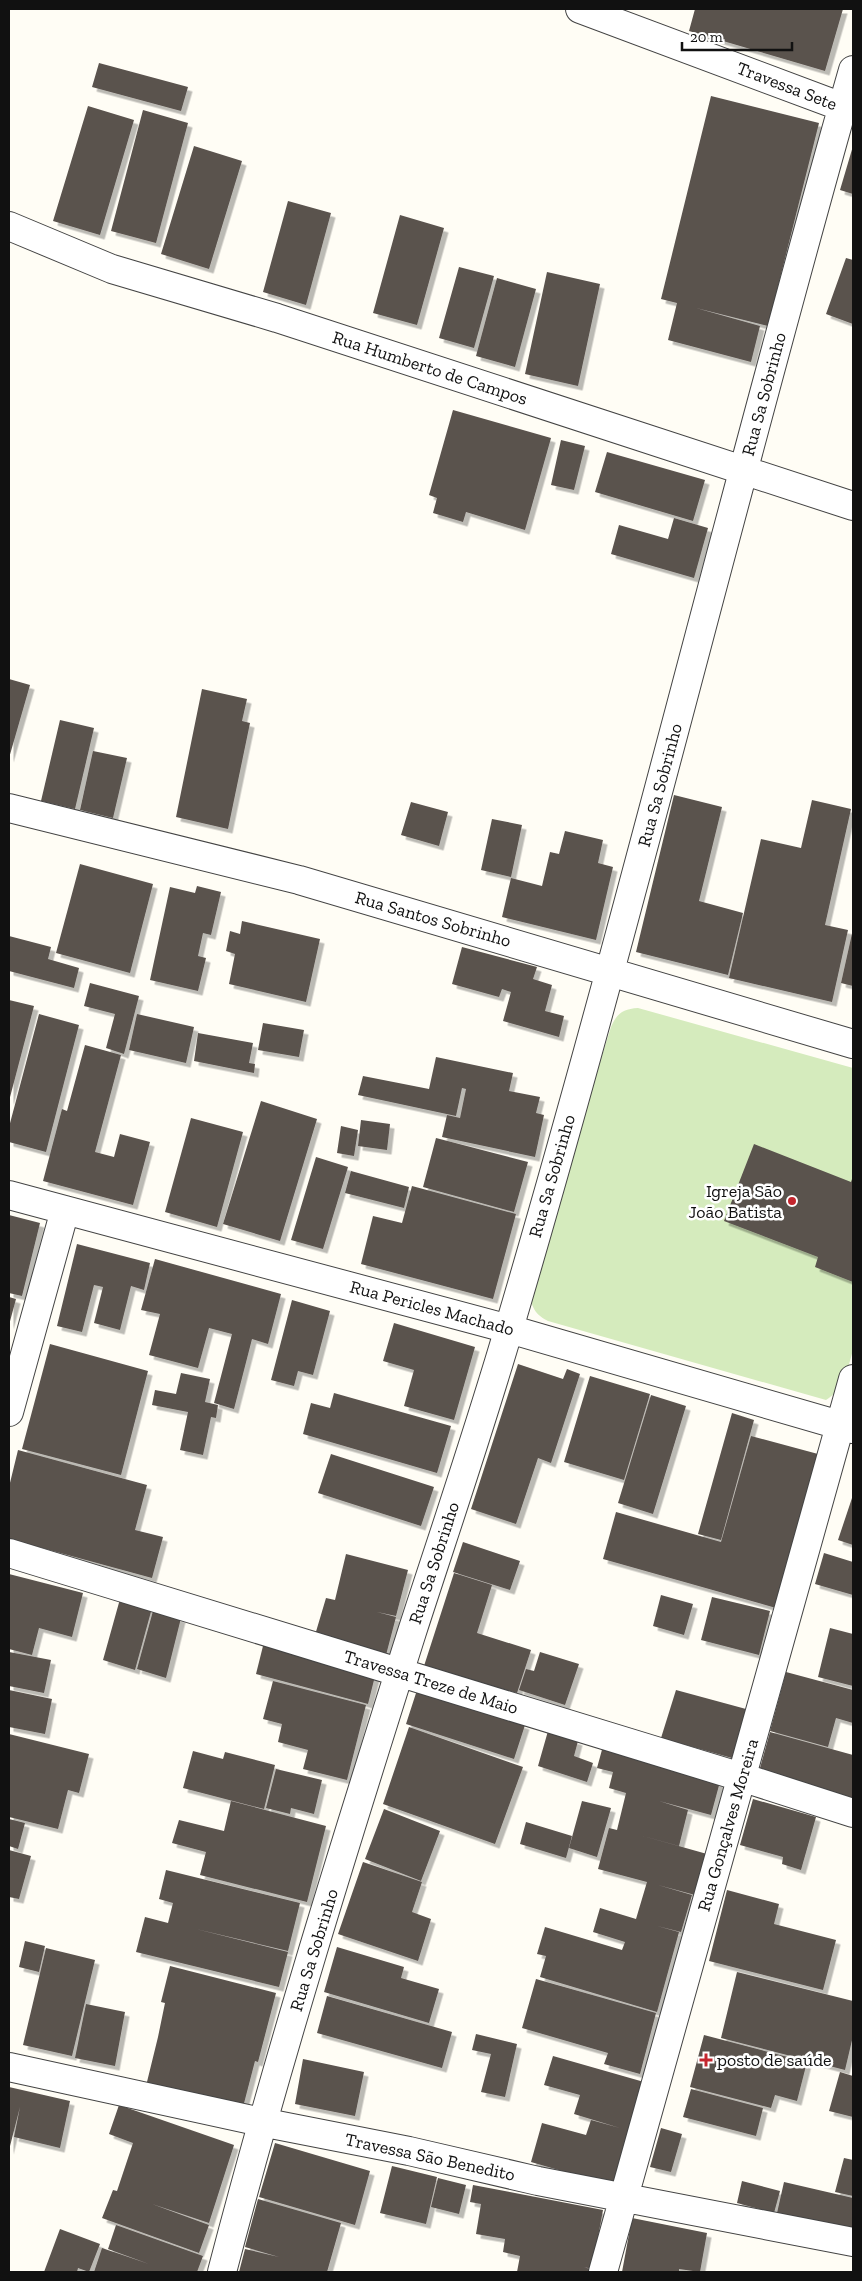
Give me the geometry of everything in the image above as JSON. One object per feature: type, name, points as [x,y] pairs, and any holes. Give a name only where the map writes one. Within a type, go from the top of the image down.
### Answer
[{"type":"street","name":"Travessa Sete","points":[[580,9],[848,109]]},
{"type":"street","name":"Rua Sa Sobrinho","points":[[222,2272],[261,2122],[399,1673],[509,1329],[610,971],[743,471],[848,109],[853,70]]},
{"type":"street","name":"Rua Humberto de Campos","points":[[9,226],[112,269],[277,318],[853,506]]},
{"type":"street","name":"Rua Santos Sobrinho","points":[[9,808],[299,880],[853,1044]]},
{"type":"street","name":"Rua Pericles Machado","points":[[9,1195],[509,1329],[846,1427]]},
{"type":"street","points":[[9,1412],[65,1210]]},
{"type":"street","name":"Rua Gonçalves Moreira","points":[[603,2272],[741,1777],[846,1427],[853,1379]]},
{"type":"street","name":"Travessa Treze de Maio","points":[[9,1553],[853,1813]]},
{"type":"street","name":"Travessa São Benedito","points":[[9,2067],[261,2122],[408,2150],[624,2198],[853,2242]]},
{"type":"green space","points":[[638,1008],[853,1068],[853,1350],[841,1385],[826,1400],[548,1321],[539,1315],[533,1307],[529,1286],[611,1027],[621,1013],[628,1009]]},
{"type":"building","points":[[695,9],[843,9],[825,71],[689,31]]},
{"type":"building","points":[[99,63],[188,87],[181,111],[92,87]]},
{"type":"building","points":[[711,96],[819,123],[768,326],[696,308],[760,326],[751,362],[668,340],[677,303],[661,299]]},
{"type":"building","points":[[88,106],[134,120],[100,235],[53,221]]},
{"type":"building","points":[[143,110],[188,123],[156,243],[111,231]]},
{"type":"building","points":[[194,146],[242,161],[209,269],[161,254]]},
{"type":"building","points":[[853,146],[853,194],[840,190]]},
{"type":"building","points":[[288,201],[331,213],[306,305],[263,292]]},
{"type":"building","points":[[400,215],[444,228],[417,325],[373,313]]},
{"type":"building","points":[[846,258],[853,260],[853,324],[826,314]]},
{"type":"building","points":[[459,267],[494,276],[474,348],[439,338]]},
{"type":"building","points":[[547,272],[600,284],[578,386],[525,374]]},
{"type":"building","points":[[497,278],[536,289],[515,367],[476,356]]},
{"type":"building","points":[[453,410],[551,438],[525,530],[466,512],[463,522],[433,513],[437,498],[429,495]]},
{"type":"building","points":[[561,440],[585,446],[574,490],[551,485]]},
{"type":"building","points":[[607,452],[705,480],[693,521],[595,492]]},
{"type":"building","points":[[674,518],[708,528],[694,578],[611,554],[619,525],[668,539]]},
{"type":"building","points":[[9,679],[30,685],[9,758]]},
{"type":"building","points":[[202,689],[247,699],[242,721],[250,723],[228,829],[176,817]]},
{"type":"building","points":[[60,720],[94,728],[75,809],[41,801]]},
{"type":"building","points":[[93,751],[127,758],[113,818],[80,810]]},
{"type":"building","points":[[674,795],[722,807],[699,901],[743,913],[728,975],[636,952]]},
{"type":"building","points":[[812,800],[851,809],[825,925],[848,930],[832,1002],[729,978],[761,839],[801,848]]},
{"type":"building","points":[[411,802],[448,812],[439,846],[401,835]]},
{"type":"building","points":[[492,819],[522,825],[511,877],[481,870]]},
{"type":"building","points":[[565,831],[603,840],[598,863],[613,867],[596,940],[502,917],[511,878],[542,886],[550,852],[559,854]]},
{"type":"building","points":[[80,864],[153,884],[130,973],[56,953]]},
{"type":"building","points":[[197,886],[221,892],[211,935],[203,933],[198,956],[206,958],[198,991],[150,980],[170,887],[195,893]]},
{"type":"building","points":[[242,921],[320,939],[306,1002],[229,984],[235,954],[226,951],[230,931],[240,934]]},
{"type":"building","points":[[853,929],[853,986],[841,983]]},
{"type":"building","points":[[9,936],[51,947],[48,959],[79,968],[74,988],[9,971]]},
{"type":"building","points":[[462,947],[537,967],[533,979],[552,985],[545,1011],[564,1016],[559,1037],[503,1021],[511,992],[502,989],[499,997],[452,984]]},
{"type":"building","points":[[90,983],[139,996],[124,1054],[106,1048],[115,1014],[84,1006]]},
{"type":"building","points":[[9,1000],[34,1006],[9,1101]]},
{"type":"building","points":[[39,1014],[79,1025],[46,1152],[9,1142],[9,1127]]},
{"type":"building","points":[[137,1014],[194,1027],[186,1063],[129,1050]]},
{"type":"building","points":[[263,1023],[304,1030],[299,1057],[258,1050]]},
{"type":"building","points":[[198,1033],[253,1043],[249,1063],[255,1064],[254,1073],[194,1061]]},
{"type":"building","points":[[85,1045],[121,1055],[95,1152],[114,1157],[120,1134],[150,1142],[133,1205],[43,1181],[62,1109],[67,1111]]},
{"type":"building","points":[[436,1057],[513,1073],[509,1091],[540,1097],[536,1113],[544,1115],[535,1157],[442,1137],[447,1115],[460,1118],[466,1089],[462,1088],[456,1116],[358,1095],[363,1076],[429,1089]]},
{"type":"building","points":[[261,1101],[317,1119],[280,1241],[223,1224]]},
{"type":"building","points":[[191,1118],[243,1132],[217,1227],[165,1212]]},
{"type":"building","points":[[361,1120],[390,1124],[387,1150],[358,1146]]},
{"type":"building","points":[[341,1126],[358,1130],[354,1156],[337,1153]]},
{"type":"building","points":[[436,1138],[528,1162],[514,1212],[423,1187]]},
{"type":"building","name":"Igreja São João Batista","points":[[754,1144],[851,1182],[853,1176],[853,1282],[815,1267],[818,1257],[724,1221]]},
{"type":"building","points":[[316,1157],[348,1167],[323,1249],[291,1240]]},
{"type":"building","points":[[351,1171],[409,1187],[404,1208],[345,1193]]},
{"type":"building","points":[[412,1186],[516,1214],[493,1299],[361,1264],[373,1216],[402,1223]]},
{"type":"building","points":[[9,1215],[40,1223],[22,1296],[9,1293]]},
{"type":"building","points":[[77,1244],[150,1263],[144,1290],[131,1286],[120,1330],[94,1323],[103,1287],[94,1285],[82,1332],[57,1326]]},
{"type":"building","points":[[155,1259],[281,1294],[268,1344],[252,1339],[234,1409],[214,1403],[232,1334],[209,1328],[198,1368],[149,1355],[160,1314],[141,1310]]},
{"type":"building","points":[[9,1297],[16,1299],[9,1325]]},
{"type":"building","points":[[292,1300],[330,1311],[313,1375],[298,1371],[294,1386],[271,1380]]},
{"type":"building","points":[[394,1323],[475,1347],[454,1420],[404,1406],[414,1370],[383,1361]]},
{"type":"building","points":[[50,1344],[148,1371],[121,1475],[22,1449]]},
{"type":"building","points":[[518,1364],[563,1379],[567,1369],[580,1374],[551,1463],[538,1458],[516,1524],[471,1509]]},
{"type":"building","points":[[181,1373],[210,1379],[205,1402],[218,1405],[216,1418],[211,1417],[203,1455],[180,1450],[188,1412],[152,1405],[155,1390],[176,1394]]},
{"type":"building","points":[[590,1376],[650,1394],[624,1480],[564,1462]]},
{"type":"building","points":[[334,1393],[451,1426],[437,1473],[303,1434],[311,1403],[330,1408]]},
{"type":"building","points":[[651,1395],[686,1406],[653,1514],[618,1503]]},
{"type":"building","points":[[732,1413],[754,1420],[721,1540],[698,1534]]},
{"type":"building","points":[[751,1436],[818,1454],[776,1608],[603,1559],[616,1512],[721,1542]]},
{"type":"building","points":[[18,1450],[147,1485],[135,1530],[163,1537],[152,1578],[9,1539],[9,1487]]},
{"type":"building","points":[[331,1454],[434,1487],[421,1526],[318,1493]]},
{"type":"building","points":[[853,1495],[853,1545],[838,1540]]},
{"type":"building","points":[[463,1542],[520,1561],[510,1590],[453,1572]]},
{"type":"building","points":[[824,1553],[853,1562],[853,1595],[815,1584]]},
{"type":"building","points":[[346,1554],[408,1570],[396,1616],[377,1612],[396,1617],[386,1655],[315,1635],[326,1598],[335,1600]]},
{"type":"building","points":[[454,1573],[492,1585],[477,1633],[531,1650],[517,1693],[424,1666]]},
{"type":"building","points":[[9,1574],[83,1593],[72,1637],[39,1628],[32,1655],[9,1649]]},
{"type":"building","points":[[661,1595],[693,1604],[684,1635],[653,1626]]},
{"type":"building","points":[[712,1597],[770,1611],[759,1655],[701,1640]]},
{"type":"building","points":[[120,1599],[152,1608],[135,1670],[103,1660]]},
{"type":"building","points":[[153,1611],[181,1618],[166,1678],[137,1669]]},
{"type":"building","points":[[830,1628],[853,1634],[853,1686],[818,1677]]},
{"type":"building","points":[[264,1642],[376,1672],[368,1704],[256,1674]]},
{"type":"building","points":[[9,1652],[51,1660],[44,1693],[9,1686]]},
{"type":"building","points":[[540,1652],[579,1664],[565,1705],[519,1690],[526,1669],[534,1671]]},
{"type":"building","points":[[786,1672],[853,1690],[853,1723],[836,1718],[828,1747],[770,1731]]},
{"type":"building","points":[[273,1681],[366,1705],[347,1780],[303,1769],[308,1750],[278,1742],[282,1724],[263,1719]]},
{"type":"building","points":[[9,1690],[52,1699],[45,1734],[9,1727]]},
{"type":"building","points":[[417,1690],[525,1725],[514,1759],[406,1724]]},
{"type":"building","points":[[676,1690],[746,1709],[732,1758],[661,1738]]},
{"type":"building","points":[[409,1727],[523,1767],[495,1844],[383,1804]]},
{"type":"building","points":[[548,1731],[578,1741],[574,1756],[593,1763],[587,1782],[538,1766]]},
{"type":"building","points":[[770,1732],[853,1755],[853,1801],[758,1775]]},
{"type":"building","points":[[9,1734],[89,1754],[79,1793],[68,1790],[58,1829],[9,1817]]},
{"type":"building","points":[[603,1746],[721,1778],[711,1815],[659,1801],[688,1810],[679,1846],[636,1834],[707,1854],[695,1895],[658,1885],[692,1895],[681,1932],[657,1926],[679,1932],[657,2012],[540,1977],[546,1956],[537,1954],[545,1927],[622,1950],[625,1942],[593,1932],[600,1908],[636,1919],[647,1882],[598,1869],[609,1828],[617,1830],[626,1793],[609,1788],[613,1772],[597,1768]]},
{"type":"building","points":[[193,1751],[223,1759],[225,1752],[275,1765],[264,1809],[183,1788]]},
{"type":"building","points":[[276,1769],[322,1780],[314,1814],[291,1808],[290,1814],[266,1808]]},
{"type":"building","points":[[753,1799],[816,1817],[801,1870],[782,1864],[783,1857],[740,1845]]},
{"type":"building","points":[[231,1801],[326,1826],[307,1902],[200,1875],[206,1852],[172,1843],[179,1820],[224,1831]]},
{"type":"building","points":[[582,1801],[611,1808],[597,1857],[569,1848]]},
{"type":"building","points":[[384,1809],[440,1831],[421,1881],[365,1859]]},
{"type":"building","points":[[9,1819],[25,1823],[18,1849],[9,1846]]},
{"type":"building","points":[[526,1822],[572,1836],[566,1858],[520,1844]]},
{"type":"building","points":[[9,1850],[31,1856],[19,1899],[9,1897]]},
{"type":"building","points":[[363,1862],[422,1882],[412,1912],[431,1919],[418,1961],[338,1934]]},
{"type":"building","points":[[166,1870],[300,1903],[288,1951],[196,1929],[288,1952],[279,1987],[136,1952],[145,1917],[168,1923],[173,1903],[159,1899]]},
{"type":"building","points":[[727,1890],[779,1904],[774,1924],[836,1940],[823,1990],[709,1961]]},
{"type":"building","points":[[25,1941],[45,1946],[39,1972],[19,1967]]},
{"type":"building","points":[[337,1947],[404,1967],[401,1978],[439,1989],[429,2023],[324,1992]]},
{"type":"building","points":[[46,1948],[95,1960],[72,2056],[23,2045]]},
{"type":"building","points":[[170,1966],[276,1993],[258,2062],[255,2061],[242,2111],[146,2086],[165,2003],[161,2002]]},
{"type":"building","points":[[737,1972],[853,2001],[853,2036],[845,2070],[721,2038]]},
{"type":"building","points":[[536,1979],[656,2013],[640,2074],[604,2064],[608,2053],[522,2028]]},
{"type":"building","points":[[327,1996],[452,2032],[442,2068],[317,2033]]},
{"type":"building","points":[[86,2004],[125,2012],[115,2066],[75,2058]]},
{"type":"building","points":[[476,2034],[517,2044],[505,2097],[481,2092],[491,2054],[472,2050]]},
{"type":"building","points":[[704,2035],[807,2062],[797,2101],[775,2095],[771,2108],[690,2087]]},
{"type":"building","points":[[553,2056],[644,2082],[614,2186],[531,2162],[542,2123],[586,2135],[591,2120],[620,2128],[574,2114],[580,2095],[544,2085]]},
{"type":"building","points":[[303,2059],[364,2072],[355,2116],[295,2104]]},
{"type":"building","points":[[840,2072],[853,2076],[853,2117],[829,2111]]},
{"type":"building","points":[[9,2087],[70,2101],[60,2148],[14,2137],[20,2107],[9,2150]]},
{"type":"building","points":[[691,2089],[763,2108],[756,2136],[683,2117]]},
{"type":"building","points":[[119,2105],[234,2145],[209,2223],[152,2204],[209,2225],[199,2253],[102,2218],[113,2190],[117,2191],[133,2143],[109,2134]]},
{"type":"building","points":[[661,2128],[682,2134],[671,2172],[650,2167]]},
{"type":"building","points":[[275,2143],[370,2171],[355,2225],[259,2197]]},
{"type":"building","points":[[844,2158],[853,2160],[853,2196],[835,2192]]},
{"type":"building","points":[[392,2166],[437,2177],[426,2224],[380,2213]]},
{"type":"building","points":[[438,2178],[466,2185],[459,2214],[431,2207]]},
{"type":"building","points":[[742,2181],[780,2191],[774,2213],[737,2203]]},
{"type":"building","points":[[784,2182],[853,2198],[853,2231],[777,2213]]},
{"type":"building","points":[[473,2185],[603,2210],[592,2269],[584,2267],[590,2269],[589,2272],[517,2272],[520,2256],[503,2252],[505,2239],[476,2234],[481,2204],[470,2202]]},
{"type":"building","points":[[258,2199],[341,2223],[327,2272],[239,2272],[245,2249],[279,2257],[245,2247]]},
{"type":"building","points":[[632,2218],[707,2233],[700,2272],[679,2269],[679,2272],[622,2272]]},
{"type":"building","points":[[116,2225],[203,2256],[197,2272],[94,2272],[102,2248],[149,2264],[108,2249]]},
{"type":"building","points":[[60,2229],[100,2244],[89,2272],[78,2268],[77,2272],[44,2272]]},
{"type":"place","name":"Igreja São João Batista","points":[[792,1201]]},
{"type":"place","name":"posto de saúde","points":[[706,2060]]}]
